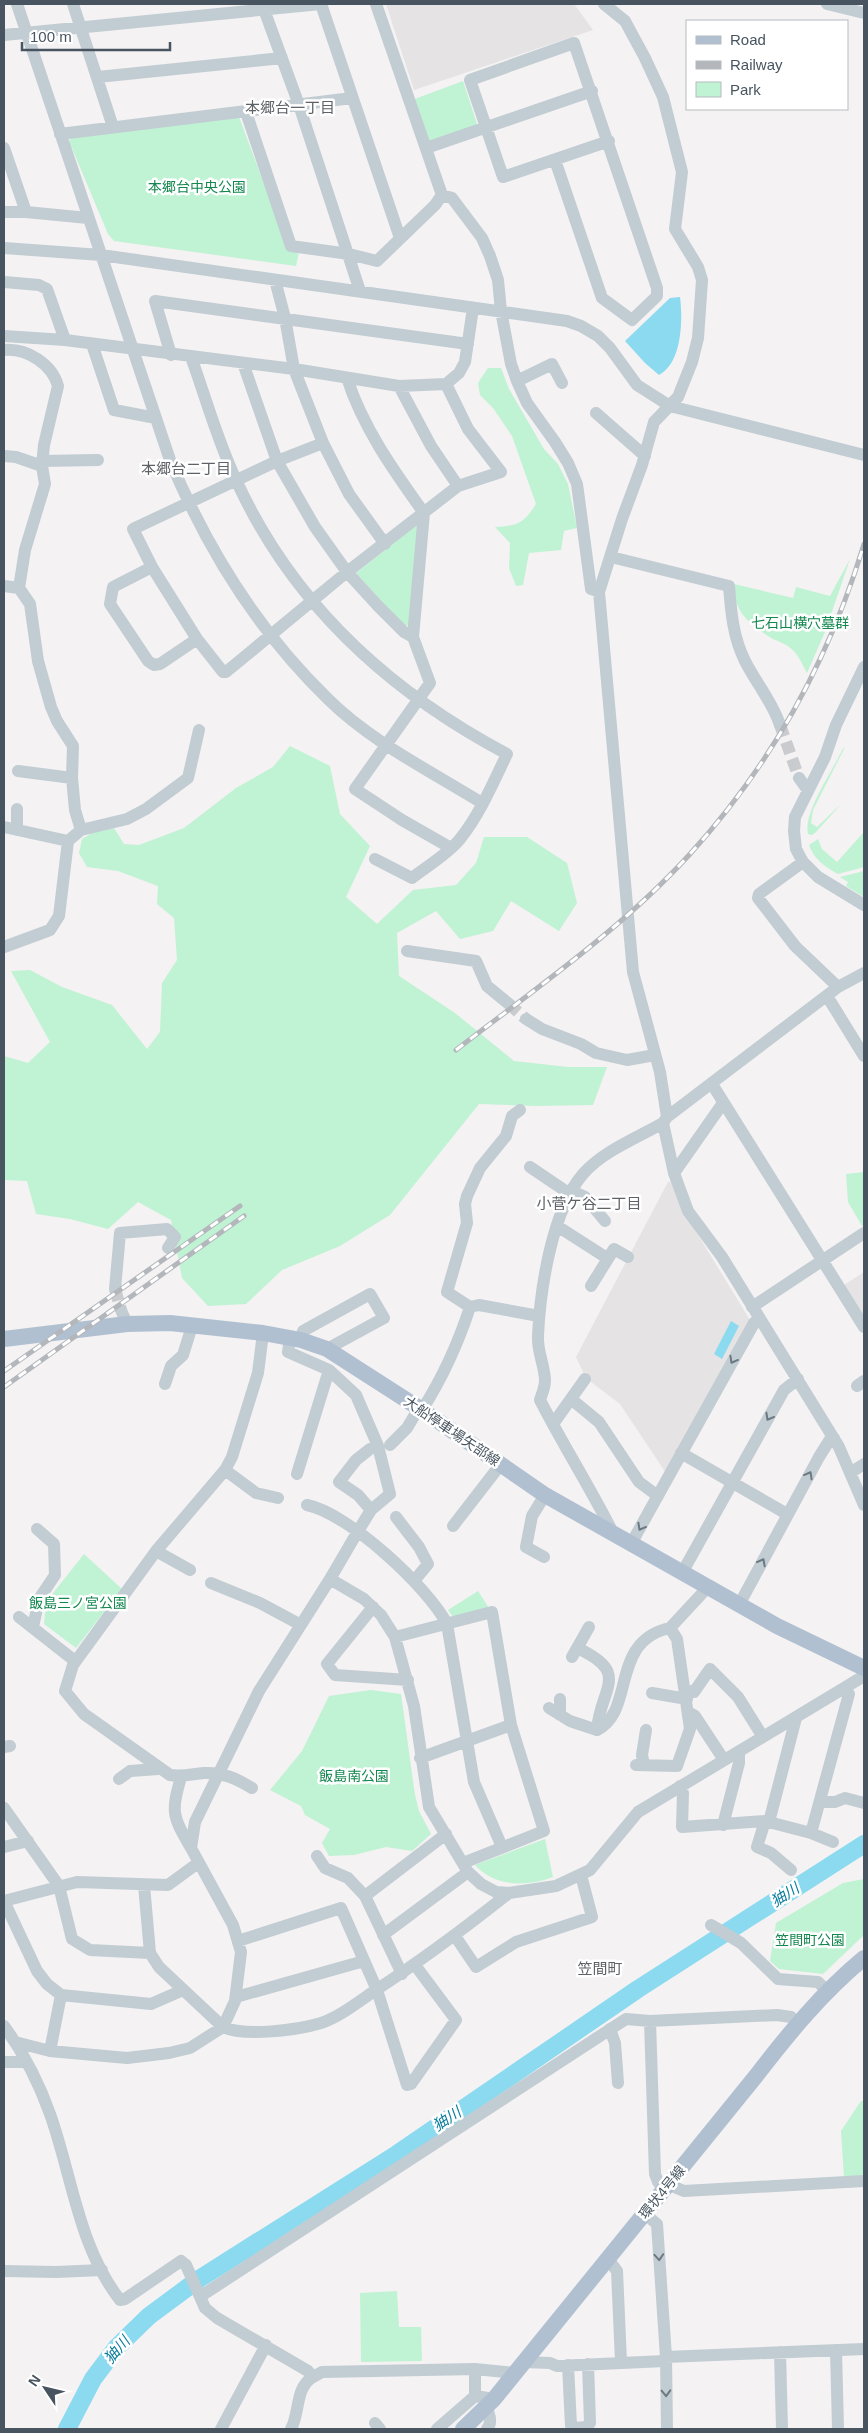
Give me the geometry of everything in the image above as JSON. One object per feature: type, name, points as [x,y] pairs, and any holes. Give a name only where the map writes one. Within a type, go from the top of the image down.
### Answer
[{"type":"main road","name":"大船停車場矢部線","points":[[4,1339],[124,1317],[263,1333],[296,1339],[328,1349],[502,1464],[545,1495],[777,1626],[864,1668]]},
{"type":"main road","name":"環状4号線","points":[[463,2429],[485,2400],[518,2368],[797,2023],[827,1991],[864,1958]]},
{"type":"street","points":[[17,4],[156,418],[188,502],[217,558],[240,594],[271,635],[328,700],[387,744],[482,803]]},
{"type":"street","points":[[73,4],[113,127]]},
{"type":"street","points":[[321,4],[400,238]]},
{"type":"street","points":[[4,35],[264,7],[329,4]]},
{"type":"street","points":[[376,4],[442,194],[452,198],[482,238],[498,280],[501,311],[511,364],[517,380],[527,403],[568,464],[577,484],[591,589],[599,592]]},
{"type":"street","points":[[604,4],[625,22],[645,58],[663,98],[671,121],[682,172],[675,229],[698,267],[702,280],[700,322],[695,352],[678,397],[654,422],[645,456],[599,592],[633,972],[655,1055],[674,1173],[688,1211],[722,1257],[834,1438],[864,1505]]},
{"type":"street","points":[[827,4],[864,13]]},
{"type":"street","points":[[264,7],[360,291]]},
{"type":"street","points":[[555,160],[602,298],[632,320],[657,296],[657,288],[609,141],[574,42],[470,80],[503,177],[609,141]]},
{"type":"street","points":[[98,78],[282,58]]},
{"type":"street","points":[[426,148],[592,91]]},
{"type":"street","points":[[60,134],[352,98]]},
{"type":"street","points":[[246,112],[291,246],[349,254],[377,261],[435,205],[442,194]]},
{"type":"street","points":[[4,148],[26,212]]},
{"type":"street","points":[[4,212],[26,212],[88,218]]},
{"type":"street","points":[[4,248],[102,255],[567,321],[581,326],[598,336],[610,348],[637,385],[670,406],[864,455]]},
{"type":"street","points":[[275,280],[285,318],[294,369],[322,443],[349,494],[384,544]]},
{"type":"street","points":[[4,282],[39,285],[47,289],[65,340]]},
{"type":"street","points":[[171,355],[155,301],[468,344]]},
{"type":"street","points":[[4,336],[65,340],[171,355],[294,369],[399,386],[446,384],[459,373],[466,362],[474,308]]},
{"type":"street","points":[[92,344],[114,410],[156,418]]},
{"type":"street","points":[[4,350],[27,354],[48,367],[56,379],[58,394],[41,464],[45,484],[25,550],[19,588],[30,604],[38,661],[52,707],[57,721],[73,746],[72,778],[75,810],[80,830]]},
{"type":"street","points":[[191,357],[236,481],[275,550],[313,601],[338,631],[371,663],[418,700],[507,754],[482,803],[460,839],[451,848],[412,878],[375,859]]},
{"type":"street","points":[[243,364],[277,461],[315,527],[347,572],[404,632],[413,637]]},
{"type":"street","points":[[517,380],[552,364],[562,383]]},
{"type":"street","points":[[347,378],[366,422],[390,466],[424,513],[413,637],[430,683],[355,789],[402,820],[451,848]]},
{"type":"street","points":[[322,443],[277,461],[133,530],[152,567],[197,639],[222,672],[226,672],[347,572],[458,486],[501,472],[468,430],[446,384]]},
{"type":"street","points":[[399,386],[430,446],[458,486]]},
{"type":"street","points":[[596,413],[645,456]]},
{"type":"street","points":[[4,456],[16,457],[41,464],[98,460]]},
{"type":"street","points":[[611,557],[729,586],[735,634],[745,661],[776,712],[780,725]]},
{"type":"street","points":[[152,567],[113,587],[110,604],[148,661],[154,665],[160,664],[197,639]]},
{"type":"street","points":[[4,586],[19,588]]},
{"type":"street","points":[[864,667],[861,683],[836,725],[825,757],[807,789],[795,817],[794,831],[796,848],[803,862],[818,877],[864,905]]},
{"type":"street","points":[[4,947],[50,930],[55,924],[59,916],[68,841],[80,830],[127,819],[146,809],[188,778],[199,730]]},
{"type":"street","points":[[18,771],[72,778]]},
{"type":"street","points":[[799,778],[807,789]]},
{"type":"street","points":[[17,809],[17,830]]},
{"type":"street","points":[[4,827],[68,841]]},
{"type":"street","points":[[803,862],[758,894],[758,898],[795,946],[838,988]]},
{"type":"street","points":[[407,951],[476,961],[487,986],[509,1004]]},
{"type":"street","points":[[610,1532],[610,1527],[595,1497],[540,1400],[545,1382],[537,1344],[539,1316],[557,1226],[571,1192],[583,1174],[598,1161],[665,1120],[838,988],[864,973]]},
{"type":"street","points":[[828,996],[864,1056]]},
{"type":"street","points":[[526,1019],[542,1029],[581,1044],[596,1053],[627,1060],[655,1055]]},
{"type":"street","points":[[712,1084],[864,1327]]},
{"type":"street","points":[[674,1173],[724,1103]]},
{"type":"street","points":[[520,1110],[512,1116],[506,1136],[480,1168],[466,1196],[467,1223],[447,1292],[470,1307],[479,1305],[539,1316]]},
{"type":"street","points":[[530,1167],[571,1192],[585,1197],[604,1221]]},
{"type":"street","points":[[557,1226],[608,1258]]},
{"type":"street","points":[[115,1289],[120,1233],[167,1229],[175,1237],[168,1248]]},
{"type":"street","points":[[752,1307],[864,1233]]},
{"type":"street","points":[[591,1286],[614,1249],[628,1257]]},
{"type":"street","points":[[191,1848],[195,1822],[259,1691],[371,1510],[390,1494],[381,1450],[356,1396],[329,1370],[288,1352],[303,1331],[370,1294],[384,1318],[328,1349]]},
{"type":"street","points":[[371,1510],[358,1495],[339,1482],[356,1460],[381,1450],[406,1428],[439,1384],[461,1335],[470,1307]]},
{"type":"street","points":[[632,1544],[754,1323],[759,1319]]},
{"type":"street","points":[[165,1384],[171,1366],[184,1355],[192,1326]]},
{"type":"street","points":[[252,1788],[229,1775],[204,1773],[181,1777],[158,1769],[84,1714],[65,1691],[75,1661],[156,1551],[225,1470],[232,1457],[258,1373],[263,1333]]},
{"type":"street","points":[[297,1474],[329,1370]]},
{"type":"street","points":[[553,1424],[585,1379]]},
{"type":"street","points":[[682,1573],[784,1390],[798,1379]]},
{"type":"street","points":[[571,1399],[599,1422],[639,1482],[658,1496]]},
{"type":"street","points":[[739,1605],[787,1514],[824,1449],[829,1441],[834,1438]]},
{"type":"street","points":[[681,1453],[787,1514]]},
{"type":"street","points":[[453,1526],[502,1464]]},
{"type":"street","points":[[850,1472],[864,1464]]},
{"type":"street","points":[[225,1470],[256,1493],[278,1498]]},
{"type":"street","points":[[544,1557],[526,1547],[532,1516],[545,1495]]},
{"type":"street","points":[[307,1505],[319,1507],[358,1530],[414,1581],[440,1610],[447,1624],[474,1782],[502,1847]]},
{"type":"street","points":[[396,1517],[419,1547],[428,1564],[414,1581]]},
{"type":"street","points":[[33,1628],[40,1599],[55,1575],[54,1544],[37,1529]]},
{"type":"street","points":[[156,1551],[190,1570]]},
{"type":"street","points":[[330,1579],[364,1599],[373,1607],[381,1615],[395,1637],[414,1706],[420,1758],[429,1807],[465,1867],[488,1889],[509,1893],[556,1886],[581,1875],[598,1862],[638,1812],[864,1676]]},
{"type":"street","points":[[211,1583],[260,1603],[301,1625]]},
{"type":"street","points":[[560,1700],[555,1712],[586,1728],[597,1730],[610,1721],[616,1712],[630,1657],[648,1639],[661,1630],[670,1628],[708,1587]]},
{"type":"street","points":[[373,1607],[327,1664],[335,1675],[408,1680]]},
{"type":"street","points":[[383,1934],[465,1867],[502,1847],[544,1831],[511,1725],[492,1612],[395,1637]]},
{"type":"street","points":[[19,1617],[75,1661]]},
{"type":"street","points":[[588,1627],[574,1653],[594,1656],[604,1665],[608,1677],[607,1694],[598,1714],[597,1730]]},
{"type":"street","points":[[646,1730],[640,1765],[678,1766],[690,1729],[677,1639],[670,1628]]},
{"type":"street","points":[[652,1693],[686,1694],[694,1692],[710,1669],[738,1697],[762,1737]]},
{"type":"street","points":[[811,1833],[849,1694],[845,1688]]},
{"type":"street","points":[[688,1712],[695,1716],[724,1760]]},
{"type":"street","points":[[791,1870],[771,1853],[757,1847],[767,1822],[796,1718]]},
{"type":"street","points":[[420,1758],[511,1725]]},
{"type":"street","points":[[723,1825],[739,1763],[739,1752]]},
{"type":"street","points":[[119,1779],[130,1771],[158,1769]]},
{"type":"street","points":[[15,2042],[50,2051],[127,2058],[169,2054],[190,2048],[223,2027],[236,1997],[241,1952],[233,1926],[176,1821],[173,1810],[181,1777]]},
{"type":"street","points":[[680,1786],[683,1793],[682,1827],[767,1822],[811,1833],[833,1842]]},
{"type":"street","points":[[820,1802],[835,1802],[845,1798],[864,1803]]},
{"type":"street","points":[[4,1808],[59,1886],[72,1939],[90,1950],[150,1953]]},
{"type":"street","points":[[365,1896],[446,1834]]},
{"type":"street","points":[[4,1847],[28,1841]]},
{"type":"street","points":[[317,1856],[325,1868],[348,1878],[365,1896],[402,1974]]},
{"type":"street","points":[[183,1990],[151,2004],[61,1995],[47,1984],[37,1971],[4,1901],[77,1882],[168,1885],[198,1863]]},
{"type":"street","points":[[455,1936],[476,1967],[516,1942],[592,1917],[581,1875]]},
{"type":"street","points":[[144,1885],[150,1953],[159,1967],[223,2027],[233,2032],[255,2033],[321,2023],[402,1974],[455,1936],[509,1893]]},
{"type":"street","points":[[238,1941],[341,1908],[377,1990],[407,2085],[411,2084],[456,2020],[415,1965]]},
{"type":"street","points":[[711,1925],[741,1944],[778,1978],[818,1982],[827,1991]]},
{"type":"street","points":[[236,1997],[364,1961]]},
{"type":"street","points":[[50,2051],[61,1995]]},
{"type":"street","points":[[201,2296],[626,2019],[650,2021],[777,2015],[791,2017],[797,2023]]},
{"type":"street","points":[[650,2021],[655,2174],[658,2182],[684,2191],[864,2181]]},
{"type":"street","points":[[4,2026],[26,2062],[50,2114],[78,2212],[106,2280],[122,2300],[181,2261],[186,2265],[205,2308],[217,2318],[308,2371],[313,2377]]},
{"type":"street","points":[[610,2030],[616,2043],[618,2083]]},
{"type":"street","points":[[4,2062],[26,2062]]},
{"type":"street","points":[[644,2214],[657,2224],[667,2429]]},
{"type":"street","points":[[607,2258],[617,2271],[621,2362]]},
{"type":"street","points":[[4,2271],[56,2272],[102,2270]]},
{"type":"street","points":[[221,2429],[266,2345]]},
{"type":"street","points":[[836,2350],[838,2429]]},
{"type":"street","points":[[291,2429],[297,2414],[302,2388],[306,2381],[322,2372],[518,2368],[780,2352],[864,2350]]},
{"type":"street","points":[[780,2352],[782,2429]]},
{"type":"street","points":[[568,2365],[571,2426],[574,2428],[588,2427],[590,2423],[588,2364]]},
{"type":"street","points":[[475,2369],[490,2418],[490,2425],[487,2429]]},
{"type":"street","points":[[438,2429],[485,2400]]},
{"type":"shaded area","points":[[386,4],[574,4],[593,30],[414,90]]},
{"type":"shaded area","points":[[672,1181],[684,1212],[750,1320],[666,1473],[620,1404],[587,1379],[590,1376],[586,1372],[584,1374],[576,1357],[668,1182]]},
{"type":"shaded area","points":[[864,1272],[864,1318],[844,1285]]},
{"type":"green space","points":[[463,81],[478,127],[429,142],[412,100]]},
{"type":"green space","name":"本郷台中央公園","points":[[239,117],[288,248],[299,252],[296,266],[114,241],[108,234],[69,141],[72,137]]},
{"type":"green space","points":[[488,368],[501,368],[509,389],[544,449],[558,464],[568,484],[577,528],[564,531],[561,550],[529,553],[523,585],[516,586],[509,568],[510,543],[495,527],[509,526],[520,522],[536,504],[512,436],[493,408],[480,395],[478,383]]},
{"type":"green space","points":[[418,524],[411,623],[407,626],[402,624],[356,573]]},
{"type":"green space","name":"七石山横穴墓群","points":[[850,559],[825,632],[807,673],[792,649],[760,631],[743,614],[736,601],[734,584],[793,598],[796,587],[830,596]]},
{"type":"green space","points":[[290,746],[330,766],[340,814],[370,846],[346,897],[377,924],[413,890],[456,885],[476,863],[484,837],[527,837],[567,863],[577,903],[559,931],[511,901],[493,931],[460,939],[436,911],[397,933],[399,976],[455,1013],[514,1061],[568,1067],[607,1067],[593,1105],[479,1104],[390,1215],[340,1246],[282,1270],[246,1304],[208,1306],[182,1278],[171,1220],[138,1202],[108,1229],[70,1219],[36,1214],[27,1181],[4,1180],[4,1056],[28,1063],[50,1042],[11,971],[30,970],[62,987],[112,1005],[147,1049],[160,1032],[162,983],[177,960],[174,918],[157,904],[158,886],[118,871],[87,867],[79,853],[82,839],[92,833],[114,828],[124,844],[139,845],[184,828],[236,788],[273,767]]},
{"type":"green space","points":[[845,747],[813,810],[811,823],[817,827],[842,803],[816,832],[812,835],[808,834],[808,825],[814,803]]},
{"type":"green space","points":[[864,832],[864,867],[838,874],[820,862],[809,845],[818,839],[822,849],[837,862]]},
{"type":"green space","points":[[864,871],[864,897],[846,886],[848,882],[840,877]]},
{"type":"green space","points":[[864,1172],[864,1225],[862,1226],[848,1202],[846,1174]]},
{"type":"green space","name":"飯島三ノ宮公園","points":[[84,1554],[122,1589],[76,1648],[44,1624],[46,1602]]},
{"type":"green space","points":[[478,1591],[489,1608],[453,1617],[448,1610]]},
{"type":"green space","name":"飯島南公園","points":[[371,1690],[401,1694],[415,1795],[419,1811],[431,1834],[412,1851],[386,1847],[354,1855],[329,1856],[322,1843],[330,1829],[305,1815],[301,1806],[270,1790],[302,1751],[329,1696]]},
{"type":"green space","points":[[545,1839],[553,1877],[533,1882],[512,1883],[492,1878],[475,1865]]},
{"type":"green space","name":"笠間町公園","points":[[864,1879],[864,1935],[823,1974],[779,1969],[770,1961],[776,1923],[843,1883]]},
{"type":"green space","points":[[861,2101],[864,2101],[864,2177],[844,2178],[841,2131]]},
{"type":"green space","points":[[397,2291],[399,2327],[421,2327],[422,2361],[361,2362],[360,2293]]},
{"type":"water","points":[[680,297],[681,329],[677,351],[667,369],[659,375],[625,341],[670,298]]},
{"type":"water","points":[[731,1321],[739,1326],[722,1359],[714,1354]]},
{"type":"waterway","name":"㹨川","points":[[67,2429],[93,2379],[117,2347],[149,2316],[199,2279],[397,2154],[638,1989],[864,1844]]},
{"type":"tunnel","points":[[780,725],[799,778]]},
{"type":"tunnel","points":[[509,1004],[526,1019]]},
{"type":"tunnel","points":[[115,1289],[121,1310]]},
{"type":"railway","points":[[456,1050],[578,957],[636,908],[690,854],[720,820],[747,784],[795,709],[834,629],[864,544]]},
{"type":"railway","points":[[4,1371],[240,1206]]},
{"type":"railway","points":[[4,1387],[244,1216]]},
{"type":"district","name":"本郷台一丁目","points":[[290,108]]},
{"type":"district","name":"本郷台二丁目","points":[[186,469]]},
{"type":"district","name":"小菅ケ谷二丁目","points":[[589,1204]]},
{"type":"district","name":"笠間町","points":[[600,1969]]}]
